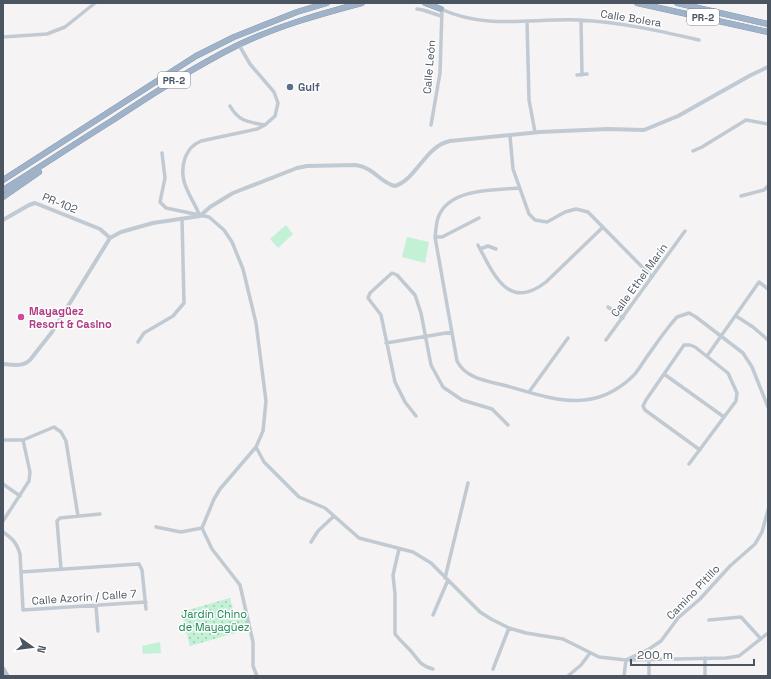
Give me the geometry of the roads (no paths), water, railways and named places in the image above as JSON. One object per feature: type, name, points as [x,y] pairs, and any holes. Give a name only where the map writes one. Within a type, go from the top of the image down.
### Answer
[{"type":"highway","name":"PR-2","points":[[3,180],[196,56],[234,37],[297,12],[327,3]]},
{"type":"highway","name":"PR-2","points":[[3,190],[52,160],[162,88],[203,64],[240,45],[306,18],[362,3]]},
{"type":"highway","points":[[425,3],[442,12]]},
{"type":"highway","points":[[433,3],[442,12]]},
{"type":"highway","name":"PR-2","points":[[637,3],[768,32]]},
{"type":"highway","name":"PR-2","points":[[677,3],[768,24]]},
{"type":"highway","points":[[3,197],[48,166],[52,160]]},
{"type":"highway","points":[[3,175],[16,172]]},
{"type":"main road","points":[[3,669],[8,676]]},
{"type":"street","points":[[3,38],[47,34],[66,27],[95,3]]},
{"type":"street","name":"Calle Bolera","points":[[417,9],[442,12],[487,22],[551,19],[581,20],[639,27],[699,40]]},
{"type":"street","name":"Calle León","points":[[431,125],[440,73],[442,12]]},
{"type":"street","points":[[581,20],[582,75]]},
{"type":"street","points":[[528,21],[529,100],[535,132]]},
{"type":"street","points":[[200,216],[196,206],[186,190],[182,176],[188,149],[201,141],[257,130],[266,125],[275,116],[278,103],[274,92],[250,64],[240,45]]},
{"type":"street","points":[[3,364],[20,365],[26,364],[30,360],[52,332],[110,238],[121,232],[154,224],[200,216],[210,207],[233,193],[297,168],[307,166],[363,166],[371,170],[386,184],[395,186],[404,182],[439,144],[443,142],[510,136],[535,132],[608,129],[644,130],[678,116],[768,67]]},
{"type":"street","points":[[577,75],[587,74]]},
{"type":"street","points":[[230,106],[234,113],[243,120],[266,125]]},
{"type":"street","points":[[693,151],[746,120],[768,124]]},
{"type":"street","points":[[510,136],[513,169],[529,214],[535,220],[547,222],[565,212],[576,209],[588,212],[652,277]]},
{"type":"street","points":[[162,153],[165,178],[160,202],[166,208],[209,218],[224,230],[232,242],[243,269],[256,323],[266,401],[263,431],[256,447],[217,494],[202,528],[212,549],[240,585],[254,642],[253,666],[257,676]]},
{"type":"street","points":[[741,196],[764,190],[768,186]]},
{"type":"street","points":[[519,188],[472,192],[454,199],[444,208],[438,218],[435,237],[457,361],[464,372],[479,379],[556,400],[580,401],[594,398],[610,392],[634,375],[677,317],[689,313],[744,353],[748,359],[768,407]]},
{"type":"street","name":"PR-102","points":[[3,220],[28,205],[35,203],[100,229],[110,238]]},
{"type":"street","points":[[470,216],[474,221]]},
{"type":"street","points":[[435,237],[442,237],[479,218]]},
{"type":"street","points":[[138,342],[144,333],[173,316],[184,303],[182,219]]},
{"type":"street","points":[[496,250],[488,246],[479,247],[494,275],[503,286],[515,292],[527,293],[538,289],[603,227]]},
{"type":"street","name":"Calle Ethel Marín","points":[[606,340],[686,231]]},
{"type":"street","points":[[416,416],[405,402],[395,382],[381,315],[368,298],[370,293],[392,273],[397,275],[414,295],[421,314],[431,365],[443,387],[462,400],[492,409],[506,423]]},
{"type":"street","points":[[707,356],[759,282],[768,289]]},
{"type":"street","points":[[608,307],[623,318]]},
{"type":"street","points":[[736,316],[768,340]]},
{"type":"street","points":[[386,342],[452,332]]},
{"type":"street","points":[[529,392],[568,338]]},
{"type":"street","points":[[690,464],[736,401],[737,393],[728,373],[707,356],[690,345],[684,346],[643,406],[645,410],[700,450]]},
{"type":"street","points":[[664,374],[724,417]]},
{"type":"street","points":[[3,440],[23,440],[54,427],[61,432],[66,441],[78,516]]},
{"type":"street","points":[[3,521],[28,484],[30,476],[23,440]]},
{"type":"street","points":[[256,447],[264,462],[299,497],[326,508],[359,538],[413,552],[431,563],[480,612],[509,628],[526,633],[563,639],[599,657],[626,660],[726,658],[739,656],[768,633]]},
{"type":"street","points":[[433,615],[446,579],[468,483]]},
{"type":"street","points":[[3,484],[20,496]]},
{"type":"street","name":"Camino Pitillo","points":[[626,660],[650,649],[661,641],[678,618],[700,599],[730,566],[755,544],[762,532],[768,510]]},
{"type":"street","points":[[61,570],[57,521],[60,518],[100,514]]},
{"type":"street","points":[[311,542],[318,531],[334,516]]},
{"type":"street","points":[[156,527],[181,532],[202,528]]},
{"type":"street","points":[[3,532],[12,538],[18,546],[21,572]]},
{"type":"street","points":[[399,549],[393,575],[395,594],[395,634],[419,662],[424,666],[433,669]]},
{"type":"street","name":"Calle Azorín / Calle 7","points":[[146,602],[22,610],[21,572],[139,564],[142,570],[146,602],[146,609]]},
{"type":"street","points":[[96,606],[98,631]]},
{"type":"street","points":[[709,620],[741,617],[761,639]]},
{"type":"street","points":[[493,669],[509,628]]},
{"type":"street","points":[[568,676],[581,665],[590,652]]},
{"type":"street","points":[[705,658],[705,676]]},
{"type":"street","points":[[624,676],[626,660]]},
{"type":"street","points":[[649,660],[649,676]]},
{"type":"place","name":"Gulf","points":[[290,87]]},
{"type":"place","name":"Mayagüez Resort & Casino","points":[[21,317]]},
{"type":"park label","name":"Jardín Chino de Mayagüez","points":[[214,620]]}]
